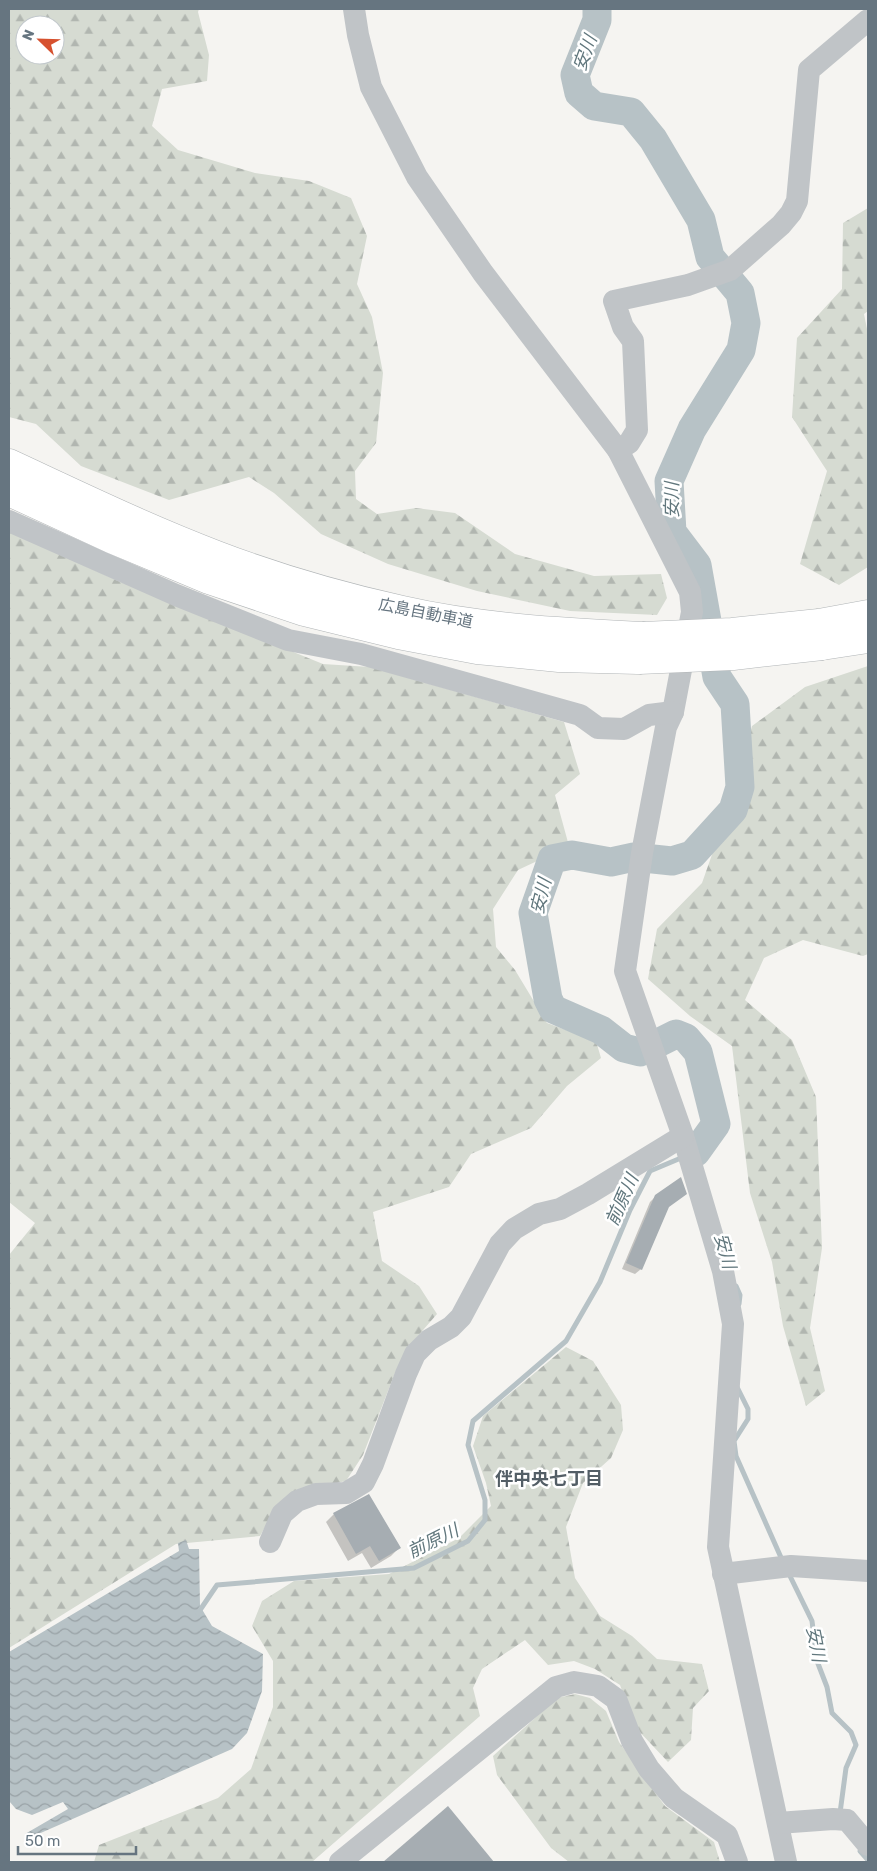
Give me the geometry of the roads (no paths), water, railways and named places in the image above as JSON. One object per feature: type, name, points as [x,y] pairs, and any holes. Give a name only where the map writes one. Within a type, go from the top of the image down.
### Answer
[{"type":"highway","name":"広島自動車道","points":[[9,464],[121,516],[218,555],[310,586],[403,610],[481,624],[561,632],[641,648],[733,656],[820,635],[868,614]]},
{"type":"highway","name":"広島自動車道","points":[[9,492],[112,539],[209,580],[304,612],[398,635],[477,650],[559,658],[641,648]]},
{"type":"highway","name":"広島自動車道","points":[[820,635],[868,639]]},
{"type":"street","points":[[354,9],[371,87],[417,177],[483,273],[618,450],[690,592],[692,612],[673,712],[666,727],[642,858],[625,971],[683,1136],[723,1271],[733,1324],[718,1547],[786,1862]]},
{"type":"street","points":[[618,450],[629,443],[637,430],[633,341],[623,327],[614,301],[688,285],[724,273],[781,225],[792,213],[797,201],[809,70],[868,20]]},
{"type":"street","points":[[9,521],[176,595],[288,640],[361,654],[580,715],[598,728],[624,729],[649,715],[673,712]]},
{"type":"street","points":[[270,1542],[282,1514],[297,1501],[316,1494],[346,1493],[364,1482],[374,1464],[415,1354],[429,1340],[451,1327],[461,1317],[500,1244],[514,1229],[539,1214],[560,1209],[588,1194],[683,1136]]},
{"type":"street","points":[[723,1574],[785,1567],[868,1571]]},
{"type":"street","points":[[340,1862],[556,1687],[574,1682],[598,1686],[616,1699],[632,1741],[649,1769],[674,1798],[727,1835],[737,1862]]},
{"type":"street","points":[[778,1823],[840,1819],[868,1845]]},
{"type":"water","points":[[186,1540],[189,1549],[199,1549],[200,1606],[212,1626],[263,1654],[262,1691],[247,1733],[232,1749],[27,1839],[25,1834],[68,1809],[63,1802],[32,1815],[16,1809],[9,1801],[9,1652],[179,1551],[178,1543]]},
{"type":"waterway","name":"安川","points":[[597,9],[597,20],[575,75],[579,93],[594,106],[631,112],[653,139],[701,220],[710,257],[740,293],[746,323],[741,350],[692,429],[669,481],[672,532],[697,565],[717,677],[735,704],[740,787],[733,810],[692,855],[672,861],[634,857],[611,862],[572,855],[552,859],[533,913],[548,999],[553,1009],[601,1030],[624,1048],[640,1052],[676,1034],[686,1038],[698,1052],[716,1124],[696,1152]]},
{"type":"waterway","name":"前原川","points":[[198,1613],[217,1585],[414,1568],[468,1541],[485,1520],[485,1500],[468,1445],[473,1421],[566,1341],[600,1282],[630,1210],[650,1171],[681,1158]]},
{"type":"waterway","name":"安川","points":[[736,1286],[740,1295],[739,1304]]},
{"type":"waterway","name":"安川","points":[[737,1387],[748,1409],[748,1419],[734,1441],[736,1456],[783,1562]]},
{"type":"waterway","name":"安川","points":[[788,1572],[812,1621],[817,1661],[827,1687],[832,1713],[851,1732],[856,1745],[846,1768],[840,1813]]},
{"type":"waterway","name":"安川","points":[[860,1851],[868,1860]]},
{"type":"district","name":"伴中央七丁目","points":[[549,1479]]}]
